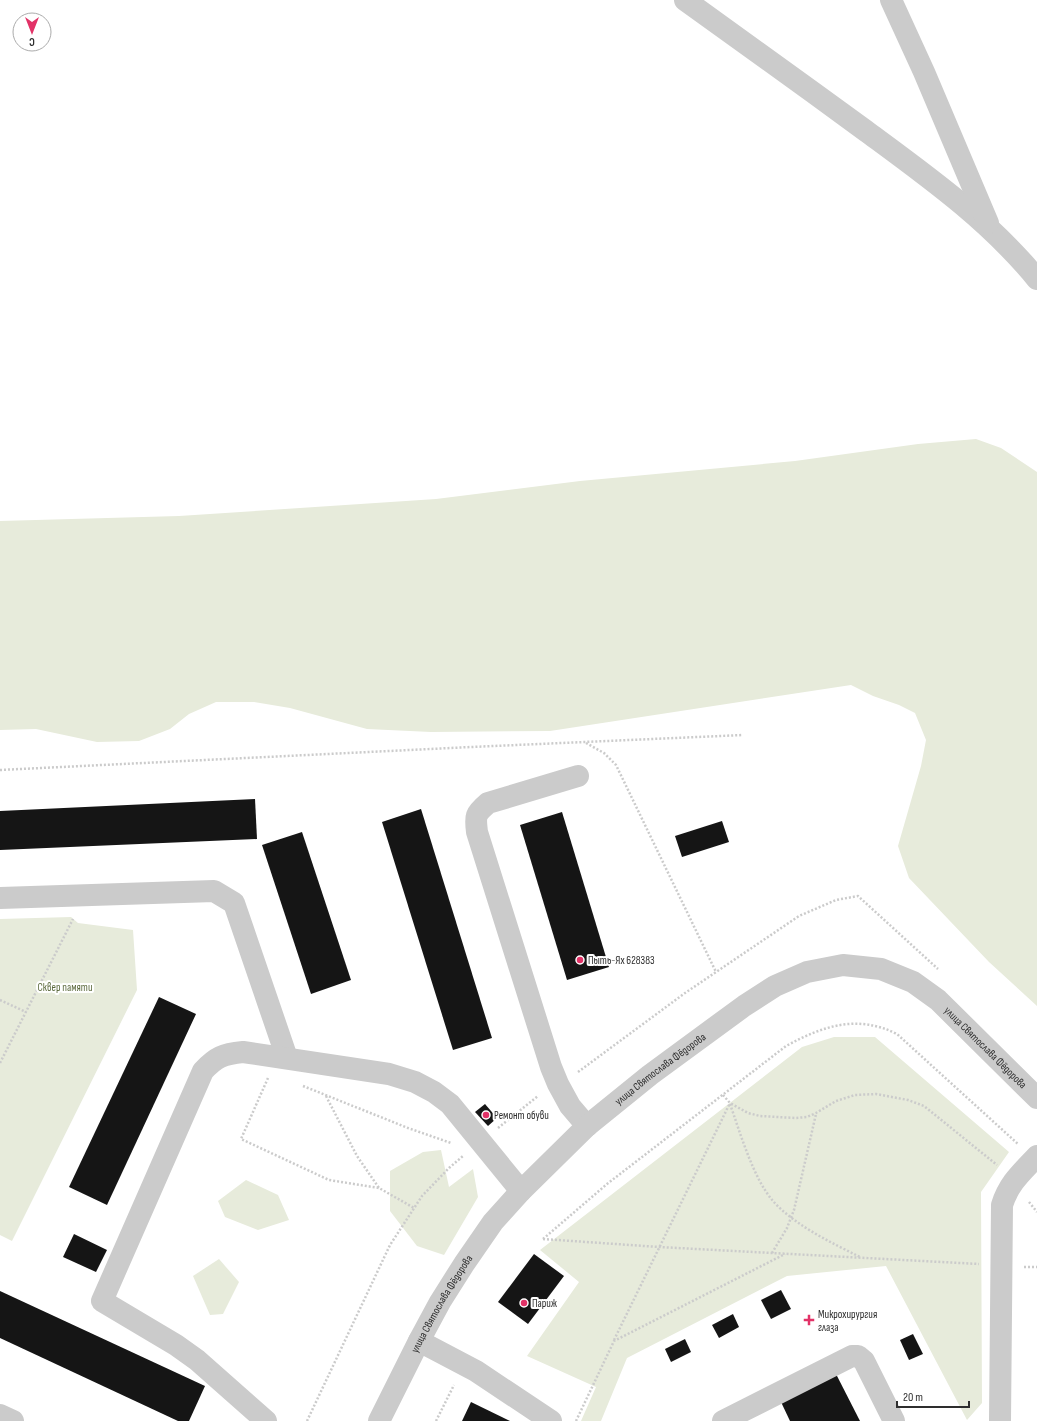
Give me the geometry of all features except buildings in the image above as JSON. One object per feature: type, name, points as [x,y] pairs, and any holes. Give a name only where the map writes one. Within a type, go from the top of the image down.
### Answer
[{"type":"street","points":[[685,0],[937,183],[989,227],[1025,264],[1037,279]]},
{"type":"street","points":[[891,0],[924,72],[989,227]]},
{"type":"street","points":[[578,776],[488,803],[480,810],[475,818],[477,832],[551,1067],[570,1106],[587,1126]]},
{"type":"street","points":[[0,898],[214,891],[234,903],[287,1058]]},
{"type":"street","name":"улица Святослава Фёдорова","points":[[380,1421],[419,1341],[464,1264],[493,1222],[521,1191],[587,1126],[650,1075],[744,1006],[775,986],[807,972],[843,965],[881,969],[913,982],[938,1000],[1037,1098]]},
{"type":"street","points":[[266,1421],[197,1360],[176,1345],[102,1301],[203,1071],[213,1060],[229,1054],[243,1052],[389,1074],[415,1082],[434,1092],[450,1104],[521,1191]]},
{"type":"street","points":[[1000,1421],[1002,1205],[1006,1192],[1014,1180],[1036,1158]]},
{"type":"street","points":[[419,1341],[476,1371],[551,1421]]},
{"type":"street","points":[[723,1421],[852,1356],[858,1356],[864,1361],[894,1421]]},
{"type":"street","points":[[0,1415],[13,1421]]},
{"type":"path","points":[[0,770],[743,735]]},
{"type":"path","points":[[585,742],[604,753],[616,765],[716,972]]},
{"type":"path","points":[[0,1064],[85,895]]},
{"type":"path","points":[[0,1000],[26,1012]]},
{"type":"path","points":[[1002,1266],[543,1239],[607,1184],[786,1046],[819,1030],[839,1025],[858,1023],[872,1024],[897,1034],[1036,1158]]},
{"type":"path","points":[[270,1073],[241,1139],[329,1180],[379,1188],[414,1208]]},
{"type":"path","points":[[298,1084],[408,1128],[457,1145]]},
{"type":"path","points":[[723,1095],[730,1103],[739,1109],[760,1116],[795,1118],[807,1117],[836,1101],[855,1095],[876,1094],[908,1100],[924,1106],[1014,1180],[1037,1212]]},
{"type":"path","points":[[326,1096],[357,1156],[379,1188]]},
{"type":"path","points":[[730,1103],[747,1154],[762,1185],[772,1200],[792,1217],[822,1238],[862,1258]]},
{"type":"path","points":[[576,1421],[730,1103]]},
{"type":"path","points":[[772,1253],[792,1217],[816,1113]]},
{"type":"path","points":[[614,1341],[786,1254]]},
{"type":"path","points":[[436,1421],[464,1365]]},
{"type":"green space","points":[[976,439],[1001,448],[1037,472],[1037,1006],[989,962],[909,878],[898,846],[921,766],[926,740],[915,713],[899,705],[873,696],[851,685],[550,731],[431,732],[367,729],[290,708],[254,702],[216,702],[189,714],[170,729],[139,741],[97,742],[36,729],[0,730],[0,521],[179,516],[436,499],[580,481],[795,461],[918,444]]},
{"type":"green space","name":"Сквер памяти","points":[[71,917],[78,923],[133,930],[137,990],[12,1241],[0,1235],[0,919]]},
{"type":"green space","points":[[834,1037],[875,1037],[1009,1152],[981,1192],[982,1403],[967,1420],[886,1266],[787,1276],[627,1358],[601,1421],[581,1421],[596,1387],[527,1356],[579,1282],[540,1250],[802,1047]]},
{"type":"green space","points":[[441,1150],[449,1187],[473,1169],[478,1197],[444,1255],[417,1246],[390,1211],[390,1171],[423,1152]]},
{"type":"green space","points":[[246,1180],[278,1195],[289,1220],[258,1230],[225,1217],[218,1201]]},
{"type":"green space","points":[[219,1259],[239,1282],[223,1314],[210,1315],[193,1276]]},
{"type":"place","name":"Пыть-Ях 628383","points":[[580,960]]},
{"type":"place","name":"Ремонт обуви","points":[[486,1115]]},
{"type":"place","name":"Париж","points":[[524,1303]]},
{"type":"place","name":"Микрохирургия глаза","points":[[809,1320]]}]
